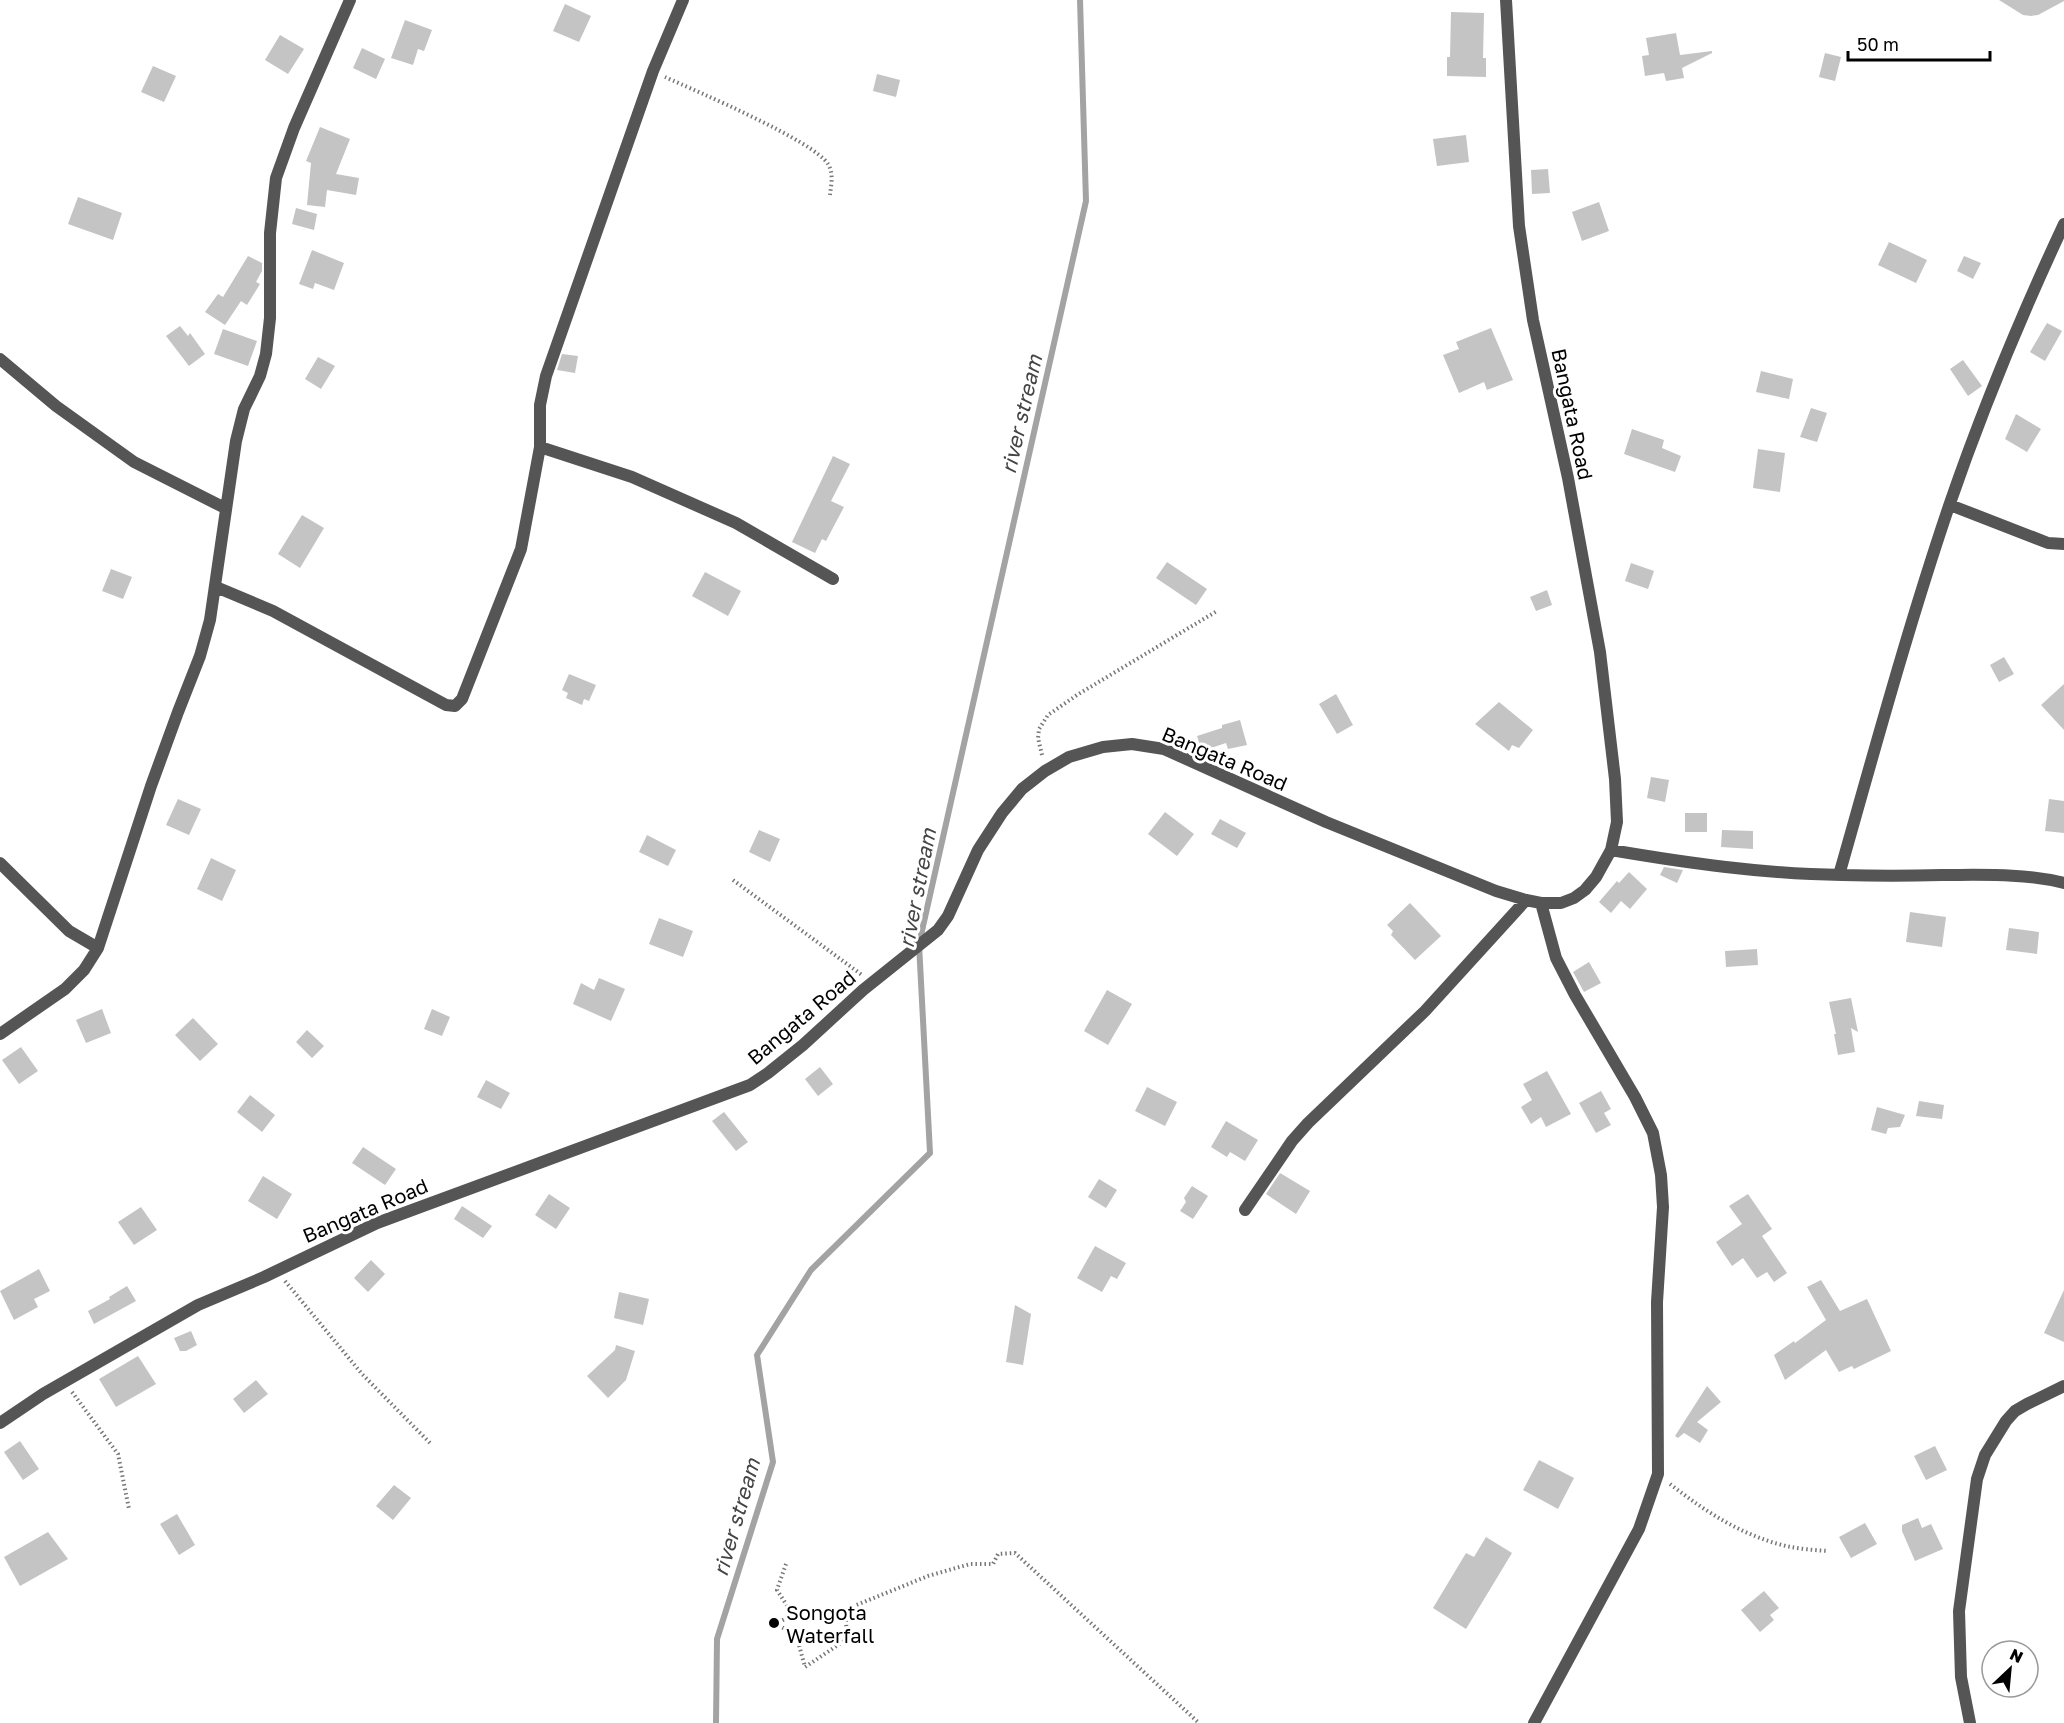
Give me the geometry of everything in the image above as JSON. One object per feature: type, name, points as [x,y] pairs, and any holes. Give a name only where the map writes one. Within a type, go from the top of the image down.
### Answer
[{"type":"street","points":[[0,1034],[65,989],[84,970],[98,948],[151,786],[200,656],[216,587],[225,508],[236,441],[244,409],[260,376],[266,354],[270,318],[270,233],[276,178],[294,128],[350,0]]},
{"type":"street","points":[[216,587],[273,611],[446,705],[455,706],[462,699],[521,549],[540,447],[540,405],[546,376],[653,71],[683,0]]},
{"type":"street","name":"Bangata Road","points":[[0,1423],[65,1381],[198,1305],[277,1271],[377,1223],[750,1085],[803,1045],[944,923],[978,850],[1002,813],[1022,789],[1045,771],[1069,757],[1103,747],[1132,744],[1164,749],[1336,826],[1496,891],[1541,903],[1561,903],[1585,890],[1596,877],[1611,850],[1617,822],[1615,779],[1600,652],[1568,478],[1533,320],[1519,226],[1506,0]]},
{"type":"street","points":[[1839,875],[1914,617],[1950,505],[2030,297],[2064,224]]},
{"type":"street","points":[[0,359],[56,406],[134,462],[225,508]]},
{"type":"street","points":[[540,447],[632,477],[736,523],[833,579]]},
{"type":"street","points":[[1950,505],[2048,543],[2064,544]]},
{"type":"street","points":[[1611,850],[1674,861],[1749,869],[1839,875],[2002,874],[2064,883]]},
{"type":"street","points":[[0,863],[69,931],[98,948]]},
{"type":"street","points":[[1245,1210],[1292,1141],[1308,1123],[1425,1011],[1526,900]]},
{"type":"street","points":[[1534,1723],[1639,1529],[1658,1474],[1657,1302],[1662,1237],[1661,1175],[1653,1133],[1556,958],[1541,903]]},
{"type":"street","points":[[1970,1723],[1961,1677],[1959,1611],[1977,1479],[1985,1455],[2006,1421],[2015,1411],[2064,1386]]},
{"type":"path","points":[[653,71],[768,126],[820,155],[829,164],[832,175],[830,195]]},
{"type":"path","points":[[1045,771],[1038,738],[1048,715],[1216,611]]},
{"type":"path","points":[[733,880],[872,983]]},
{"type":"path","points":[[277,1271],[362,1374],[431,1444]]},
{"type":"path","points":[[65,1381],[118,1454],[129,1509]]},
{"type":"path","points":[[1658,1474],[1698,1506],[1728,1525],[1760,1539],[1788,1547],[1828,1551]]},
{"type":"path","points":[[786,1564],[777,1590],[793,1615],[775,1624],[796,1634],[805,1667],[847,1639],[846,1621],[849,1608],[928,1576],[970,1564],[993,1564],[998,1554],[1015,1553],[1199,1723]]},
{"type":"building","points":[[1999,0],[2064,1],[2038,15],[2031,16],[2023,15]]},
{"type":"building","points":[[565,4],[591,16],[579,42],[553,31]]},
{"type":"building","points":[[1451,12],[1484,13],[1483,58],[1486,58],[1486,77],[1447,76],[1447,57],[1450,57]]},
{"type":"building","points":[[405,20],[432,30],[424,51],[418,49],[413,65],[391,58]]},
{"type":"building","points":[[1676,33],[1680,55],[1712,51],[1712,53],[1682,68],[1684,78],[1666,81],[1664,73],[1645,76],[1642,56],[1649,55],[1646,38]]},
{"type":"building","points":[[280,35],[304,49],[288,74],[265,60]]},
{"type":"building","points":[[362,48],[385,59],[376,79],[353,68]]},
{"type":"building","points":[[1825,53],[1841,57],[1835,81],[1819,77]]},
{"type":"building","points":[[153,66],[176,76],[164,102],[141,92]]},
{"type":"building","points":[[877,74],[900,80],[896,97],[873,91]]},
{"type":"building","points":[[320,127],[350,139],[336,174],[359,178],[356,195],[327,190],[325,207],[307,205],[311,163],[306,161]]},
{"type":"building","points":[[1466,135],[1469,162],[1437,166],[1433,139]]},
{"type":"building","points":[[1548,169],[1550,193],[1532,194],[1531,170]]},
{"type":"building","points":[[78,197],[122,213],[113,240],[68,224]]},
{"type":"building","points":[[1599,202],[1609,231],[1582,241],[1572,212]]},
{"type":"building","points":[[296,208],[317,214],[314,230],[292,224]]},
{"type":"building","points":[[1889,242],[1927,260],[1916,283],[1878,265]]},
{"type":"building","points":[[312,250],[344,263],[334,290],[315,283],[313,289],[299,284]]},
{"type":"building","points":[[248,256],[262,263],[262,271],[256,282],[260,284],[247,305],[241,301],[225,325],[205,312],[218,294],[223,297]]},
{"type":"building","points":[[1964,256],[1981,263],[1973,279],[1957,271]]},
{"type":"building","points":[[2047,323],[2062,331],[2045,361],[2030,352]]},
{"type":"building","points":[[180,326],[188,336],[190,333],[205,354],[189,366],[166,336]]},
{"type":"building","points":[[1491,328],[1513,380],[1487,390],[1484,382],[1459,393],[1443,355],[1459,349],[1456,342]]},
{"type":"building","points":[[223,329],[257,341],[248,366],[214,354]]},
{"type":"building","points":[[562,354],[578,356],[575,373],[557,370]]},
{"type":"building","points":[[318,357],[335,366],[321,389],[305,379]]},
{"type":"building","points":[[1963,360],[1982,386],[1968,396],[1950,369]]},
{"type":"building","points":[[1761,371],[1793,379],[1789,399],[1756,392]]},
{"type":"building","points":[[1811,408],[1827,413],[1817,442],[1800,437]]},
{"type":"building","points":[[2016,414],[2041,429],[2027,452],[2005,439]]},
{"type":"building","points":[[1632,429],[1664,440],[1662,448],[1681,456],[1675,472],[1624,454]]},
{"type":"building","points":[[1758,449],[1785,453],[1780,492],[1753,488]]},
{"type":"building","points":[[833,456],[850,464],[831,501],[844,507],[826,541],[822,539],[815,553],[792,542]]},
{"type":"building","points":[[302,515],[324,528],[300,568],[278,554]]},
{"type":"building","points":[[1167,562],[1207,589],[1196,605],[1156,578]]},
{"type":"building","points":[[1631,563],[1654,571],[1648,589],[1625,581]]},
{"type":"building","points":[[111,569],[132,577],[123,599],[102,591]]},
{"type":"building","points":[[705,572],[741,591],[728,616],[692,596]]},
{"type":"building","points":[[1547,590],[1552,605],[1536,611],[1530,597]]},
{"type":"building","points":[[2004,657],[2014,674],[1999,682],[1990,665]]},
{"type":"building","points":[[569,674],[596,685],[589,701],[584,699],[582,705],[566,698],[568,693],[562,690]]},
{"type":"building","points":[[2064,684],[2064,730],[2041,705]]},
{"type":"building","points":[[1336,694],[1353,725],[1337,734],[1319,704]]},
{"type":"building","points":[[1499,702],[1533,730],[1519,748],[1512,745],[1509,751],[1475,724]]},
{"type":"building","points":[[1240,720],[1247,745],[1228,749],[1226,743],[1202,751],[1197,736]]},
{"type":"building","points":[[1651,777],[1669,780],[1665,802],[1647,798]]},
{"type":"building","points":[[178,799],[201,809],[189,835],[166,825]]},
{"type":"building","points":[[2049,799],[2064,801],[2064,833],[2045,831]]},
{"type":"building","points":[[1165,812],[1194,834],[1177,856],[1148,834]]},
{"type":"building","points":[[1685,813],[1707,813],[1707,832],[1685,832]]},
{"type":"building","points":[[1220,819],[1246,833],[1237,848],[1211,834]]},
{"type":"building","points":[[759,830],[780,839],[770,862],[749,852]]},
{"type":"building","points":[[1722,830],[1753,831],[1753,849],[1721,847]]},
{"type":"building","points":[[647,835],[676,850],[668,866],[639,852]]},
{"type":"building","points":[[211,858],[236,870],[222,901],[197,889]]},
{"type":"building","points":[[1664,867],[1683,870],[1677,883],[1660,875]]},
{"type":"building","points":[[1629,872],[1647,889],[1630,909],[1621,901],[1611,913],[1599,902],[1617,881],[1619,883]]},
{"type":"building","points":[[1410,903],[1441,936],[1415,960],[1391,935],[1393,931],[1387,925]]},
{"type":"building","points":[[1910,912],[1946,917],[1942,947],[1906,942]]},
{"type":"building","points":[[659,918],[693,931],[683,957],[649,944]]},
{"type":"building","points":[[2009,928],[2039,932],[2037,954],[2006,950]]},
{"type":"building","points":[[1757,949],[1758,965],[1726,967],[1725,951]]},
{"type":"building","points":[[1589,962],[1601,983],[1584,992],[1573,972]]},
{"type":"building","points":[[599,978],[625,989],[611,1021],[573,1004],[581,983],[594,990]]},
{"type":"building","points":[[1107,990],[1132,1004],[1108,1045],[1084,1031]]},
{"type":"building","points":[[1851,998],[1858,1032],[1851,1028],[1855,1052],[1838,1055],[1829,1002]]},
{"type":"building","points":[[102,1009],[111,1033],[86,1043],[76,1020]]},
{"type":"building","points":[[432,1009],[450,1017],[442,1036],[424,1029]]},
{"type":"building","points":[[193,1018],[218,1044],[200,1061],[175,1035]]},
{"type":"building","points":[[307,1030],[324,1046],[312,1058],[296,1042]]},
{"type":"building","points":[[21,1047],[38,1071],[19,1084],[2,1060]]},
{"type":"building","points":[[820,1067],[833,1084],[818,1096],[805,1079]]},
{"type":"building","points":[[1547,1071],[1571,1114],[1546,1127],[1541,1117],[1531,1124],[1521,1107],[1532,1100],[1523,1084]]},
{"type":"building","points":[[486,1080],[510,1093],[501,1109],[477,1097]]},
{"type":"building","points":[[1147,1087],[1177,1102],[1165,1126],[1135,1111]]},
{"type":"building","points":[[1601,1091],[1611,1109],[1604,1113],[1611,1125],[1596,1133],[1579,1103]]},
{"type":"building","points":[[250,1095],[275,1115],[262,1132],[237,1112]]},
{"type":"building","points":[[1919,1101],[1944,1105],[1942,1119],[1916,1116]]},
{"type":"building","points":[[1877,1107],[1905,1115],[1900,1127],[1888,1128],[1886,1134],[1871,1130]]},
{"type":"building","points":[[724,1112],[748,1142],[736,1151],[712,1121]]},
{"type":"building","points":[[1226,1121],[1258,1140],[1245,1161],[1230,1152],[1227,1157],[1211,1147]]},
{"type":"building","points":[[363,1147],[396,1169],[385,1185],[352,1163]]},
{"type":"building","points":[[1280,1173],[1310,1191],[1296,1214],[1266,1194]]},
{"type":"building","points":[[263,1176],[292,1194],[277,1219],[248,1201]]},
{"type":"building","points":[[1099,1179],[1117,1190],[1106,1208],[1088,1197]]},
{"type":"building","points":[[1192,1186],[1208,1196],[1193,1219],[1180,1211],[1186,1202],[1184,1198]]},
{"type":"building","points":[[549,1194],[570,1208],[556,1229],[535,1215]]},
{"type":"building","points":[[1748,1194],[1772,1229],[1762,1236],[1787,1273],[1774,1282],[1767,1272],[1757,1278],[1743,1258],[1732,1266],[1716,1242],[1742,1224],[1729,1206]]},
{"type":"building","points":[[462,1206],[492,1226],[483,1238],[454,1219]]},
{"type":"building","points":[[141,1207],[157,1230],[134,1245],[118,1222]]},
{"type":"building","points":[[1095,1246],[1126,1263],[1117,1279],[1111,1276],[1102,1292],[1077,1278]]},
{"type":"building","points":[[371,1260],[385,1274],[368,1292],[354,1278]]},
{"type":"building","points":[[39,1269],[50,1291],[34,1299],[38,1307],[14,1320],[0,1291]]},
{"type":"building","points":[[1821,1280],[1840,1311],[1867,1299],[1891,1351],[1854,1369],[1852,1366],[1839,1372],[1826,1350],[1785,1380],[1774,1355],[1826,1320],[1807,1287]]},
{"type":"building","points":[[127,1286],[136,1301],[94,1324],[88,1311]]},
{"type":"building","points":[[2064,1290],[2064,1342],[2044,1333]]},
{"type":"building","points":[[619,1292],[649,1299],[643,1325],[614,1318]]},
{"type":"building","points":[[1015,1305],[1031,1314],[1023,1365],[1006,1362]]},
{"type":"building","points":[[191,1331],[197,1345],[186,1351],[180,1351],[174,1338]]},
{"type":"building","points":[[616,1345],[635,1351],[626,1380],[608,1398],[587,1376],[615,1350]]},
{"type":"building","points":[[138,1356],[156,1384],[116,1407],[99,1379]]},
{"type":"building","points":[[256,1380],[268,1394],[244,1413],[233,1399]]},
{"type":"building","points":[[1707,1386],[1721,1402],[1697,1422],[1708,1430],[1700,1443],[1684,1433],[1678,1438],[1675,1436]]},
{"type":"building","points":[[20,1441],[39,1469],[23,1480],[4,1452]]},
{"type":"building","points":[[1935,1446],[1947,1470],[1926,1480],[1914,1456]]},
{"type":"building","points":[[1539,1460],[1574,1478],[1558,1509],[1523,1490]]},
{"type":"building","points":[[394,1485],[411,1498],[393,1520],[376,1506]]},
{"type":"building","points":[[177,1514],[195,1545],[179,1555],[160,1524]]},
{"type":"building","points":[[1918,1518],[1922,1528],[1931,1524],[1943,1549],[1915,1561],[1902,1531],[1902,1525]]},
{"type":"building","points":[[1865,1523],[1877,1544],[1851,1558],[1839,1537]]},
{"type":"building","points":[[48,1532],[68,1559],[20,1586],[4,1557]]},
{"type":"building","points":[[1486,1537],[1512,1553],[1466,1629],[1433,1608],[1466,1553],[1474,1557]]},
{"type":"building","points":[[1764,1591],[1779,1608],[1770,1615],[1774,1620],[1760,1632],[1741,1610]]},
{"type":"waterway","name":"river stream","points":[[716,1723],[717,1639],[773,1462],[757,1355],[811,1270],[930,1153],[919,944],[1086,201],[1080,0]]},
{"type":"place","name":"Songota Waterfall","points":[[774,1623]]}]
